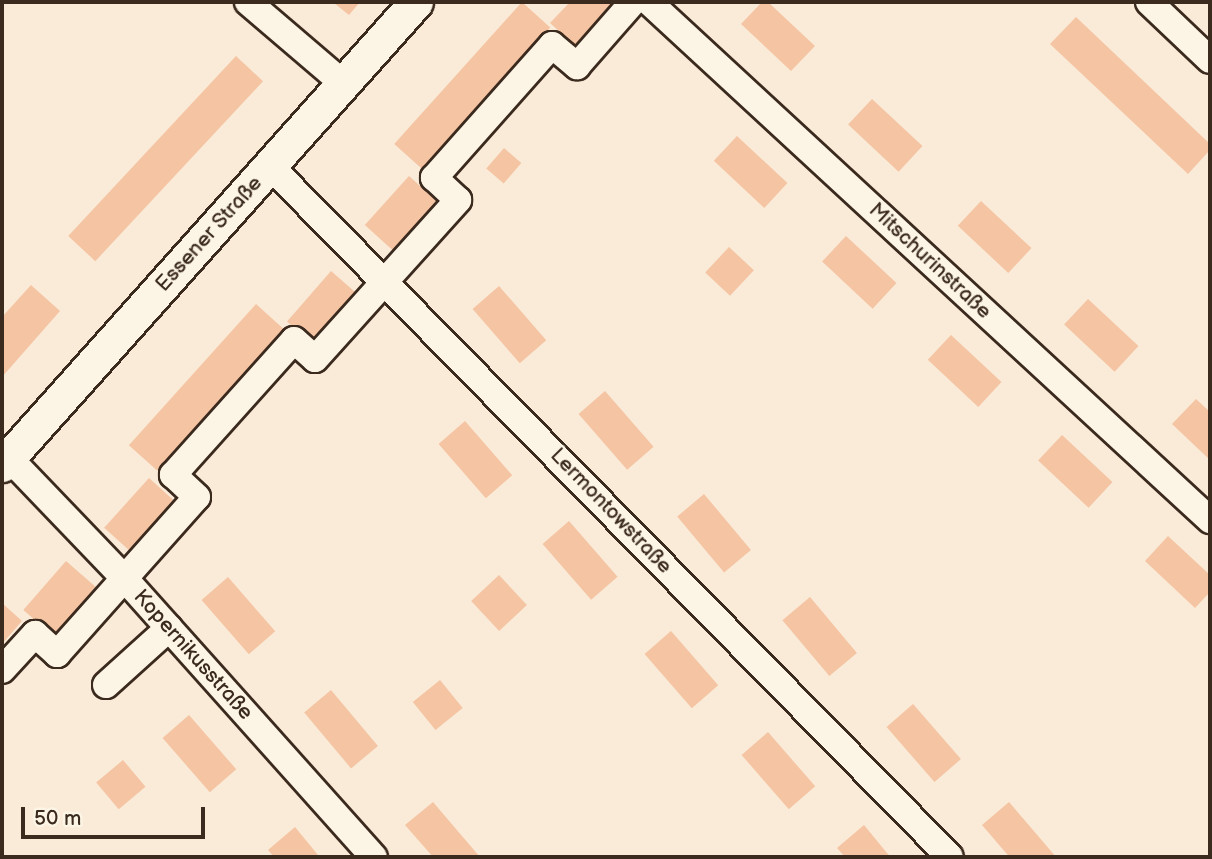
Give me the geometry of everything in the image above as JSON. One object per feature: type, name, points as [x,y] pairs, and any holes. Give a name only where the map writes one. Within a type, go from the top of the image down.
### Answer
[{"type":"main road","name":"Essener Straße","points":[[5,461],[416,2]]},
{"type":"street","points":[[248,2],[344,84]]},
{"type":"street","points":[[2,670],[35,634],[57,654],[126,580],[197,497],[173,475],[294,341],[315,359],[458,200],[434,177],[552,46],[577,66],[633,2]]},
{"type":"street","name":"Mitschurinstraße","points":[[649,2],[1210,520]]},
{"type":"street","points":[[1149,2],[1210,60]]},
{"type":"street","name":"Lermontowstraße","points":[[270,166],[950,857]]},
{"type":"street","name":"Kopernikusstraße","points":[[5,461],[126,580],[374,857]]},
{"type":"street","points":[[106,685],[169,628]]},
{"type":"building","points":[[315,2],[360,2],[349,15],[334,3]]},
{"type":"building","points":[[522,2],[550,27],[422,169],[394,144]]},
{"type":"building","points":[[570,2],[622,2],[579,49],[550,23]]},
{"type":"building","points":[[762,2],[768,2],[815,46],[791,71],[741,24]]},
{"type":"building","points":[[1076,17],[1210,144],[1210,150],[1188,174],[1050,44]]},
{"type":"building","points":[[236,56],[263,81],[95,261],[68,236]]},
{"type":"building","points":[[872,99],[922,146],[899,172],[848,125]]},
{"type":"building","points":[[737,136],[787,183],[764,208],[714,161]]},
{"type":"building","points":[[504,148],[521,163],[504,183],[486,168]]},
{"type":"building","points":[[409,176],[440,204],[396,253],[365,225]]},
{"type":"building","points":[[981,201],[1031,248],[1008,273],[958,226]]},
{"type":"building","points":[[846,236],[896,283],[873,309],[822,262]]},
{"type":"building","points":[[729,247],[754,270],[730,296],[705,273]]},
{"type":"building","points":[[331,271],[360,296],[316,346],[287,322]]},
{"type":"building","points":[[31,285],[60,311],[2,377],[2,317]]},
{"type":"building","points":[[499,286],[546,340],[520,363],[473,309]]},
{"type":"building","points":[[1088,299],[1138,346],[1115,372],[1064,325]]},
{"type":"building","points":[[256,304],[284,329],[157,471],[129,445]]},
{"type":"building","points":[[951,335],[1001,382],[978,407],[928,360]]},
{"type":"building","points":[[605,391],[654,447],[627,470],[579,414]]},
{"type":"building","points":[[1196,399],[1210,412],[1210,460],[1172,424]]},
{"type":"building","points":[[465,421],[512,475],[486,498],[439,444]]},
{"type":"building","points":[[1062,435],[1112,482],[1089,508],[1038,461]]},
{"type":"building","points":[[149,478],[177,503],[132,553],[104,528]]},
{"type":"building","points":[[704,494],[751,550],[724,572],[677,516]]},
{"type":"building","points":[[569,521],[618,577],[591,600],[543,544]]},
{"type":"building","points":[[1168,536],[1210,575],[1210,592],[1195,608],[1145,561]]},
{"type":"building","points":[[66,561],[97,588],[54,637],[23,610]]},
{"type":"building","points":[[499,575],[527,605],[499,631],[471,601]]},
{"type":"building","points":[[228,577],[275,631],[249,654],[202,600]]},
{"type":"building","points":[[810,597],[857,653],[829,676],[782,620]]},
{"type":"building","points":[[2,603],[22,621],[2,644]]},
{"type":"building","points":[[671,631],[718,685],[692,708],[645,654]]},
{"type":"building","points":[[440,680],[463,708],[435,730],[413,702]]},
{"type":"building","points":[[331,690],[378,746],[351,768],[304,712]]},
{"type":"building","points":[[913,704],[961,759],[934,782],[887,727]]},
{"type":"building","points":[[189,715],[236,769],[210,792],[163,738]]},
{"type":"building","points":[[768,732],[815,786],[789,809],[742,755]]},
{"type":"building","points":[[123,760],[145,787],[119,809],[96,782]]},
{"type":"building","points":[[433,802],[480,857],[433,857],[405,825]]},
{"type":"building","points":[[1009,802],[1056,857],[1010,857],[982,825]]},
{"type":"building","points":[[864,825],[891,857],[845,857],[837,848]]},
{"type":"building","points":[[295,827],[320,857],[274,857],[268,850]]}]
